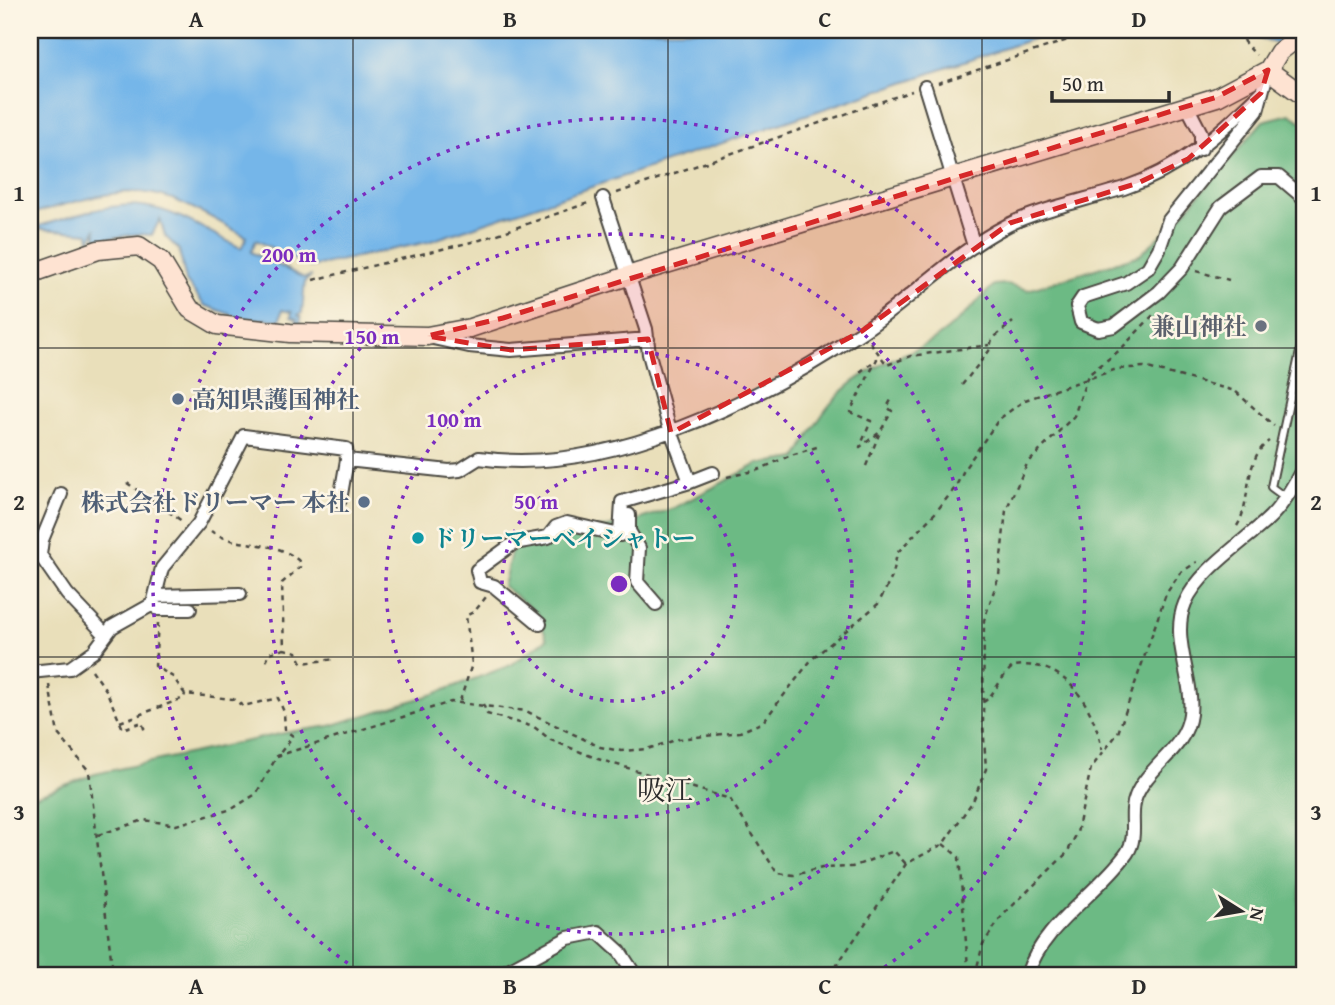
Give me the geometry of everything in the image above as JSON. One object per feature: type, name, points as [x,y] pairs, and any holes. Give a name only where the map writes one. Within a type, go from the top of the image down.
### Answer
[{"type":"street","points":[[1305,32],[1279,52],[1268,70],[1257,111],[1170,219],[1159,249],[1148,268],[1126,283],[1083,297],[1077,306],[1077,315],[1087,327],[1114,326],[1159,292],[1182,268],[1221,207],[1261,177],[1279,177],[1305,199]]},
{"type":"street","points":[[1268,70],[1305,97]]},
{"type":"street","points":[[30,274],[98,250],[139,246],[149,250],[162,261],[190,309],[217,325],[290,333],[428,336],[470,328],[629,276],[1217,97],[1268,70]]},
{"type":"street","points":[[925,87],[974,246]]},
{"type":"street","points":[[347,460],[460,470],[479,458],[510,463],[542,460],[671,433],[755,393],[862,331],[974,246],[1010,223],[1146,180],[1201,149],[1261,93]]},
{"type":"street","points":[[1187,106],[1201,133],[1201,149]]},
{"type":"street","points":[[603,198],[648,339],[671,433],[690,482]]},
{"type":"street","points":[[428,336],[469,346],[512,349],[648,339]]},
{"type":"street","points":[[156,603],[162,568],[197,526],[244,436],[346,449],[347,460],[340,500]]},
{"type":"street","points":[[1027,975],[1042,944],[1127,852],[1134,829],[1135,797],[1187,730],[1191,701],[1181,622],[1190,593],[1286,498],[1305,464]]},
{"type":"street","points":[[540,624],[494,586],[480,582],[477,570],[514,543],[548,537],[556,527],[568,523],[620,535],[622,502],[715,477]]},
{"type":"street","points":[[61,494],[42,540],[40,555],[54,579],[104,633]]},
{"type":"street","points":[[629,500],[629,531],[639,548],[637,582],[656,604]]},
{"type":"street","points":[[30,672],[64,671],[84,659],[104,633],[156,603],[240,594]]},
{"type":"street","points":[[156,603],[190,609]]},
{"type":"street","points":[[499,975],[568,939],[598,932],[620,952],[635,975]]},
{"type":"lane","points":[[1286,498],[1271,487],[1304,333],[1302,323]]},
{"type":"path","points":[[313,280],[480,240],[1098,30]]},
{"type":"path","points":[[1240,30],[1244,42],[1256,55]]},
{"type":"path","points":[[1182,268],[1228,280]]},
{"type":"path","points":[[830,975],[906,863],[943,845],[973,801],[986,769],[983,702],[985,612],[999,576],[1006,510],[1027,464],[1074,416],[1088,375],[1120,350],[1152,319],[1163,298],[1159,292]]},
{"type":"path","points":[[962,385],[989,351],[992,339],[1013,323]]},
{"type":"path","points":[[862,331],[887,366],[911,356],[989,345]]},
{"type":"path","points":[[860,372],[877,359],[850,412],[871,421],[860,447],[880,432]]},
{"type":"path","points":[[277,755],[451,702],[526,711],[600,747],[621,751],[647,749],[679,739],[740,732],[764,722],[812,659],[878,604],[893,575],[897,552],[936,513],[999,419],[1025,400],[1117,369],[1144,367],[1235,391],[1281,433],[1262,446],[1254,460],[1244,518],[1237,528]]},
{"type":"path","points":[[866,466],[884,421],[892,411],[887,407],[891,400]]},
{"type":"path","points":[[715,477],[758,470],[817,447]]},
{"type":"path","points":[[127,483],[197,526],[229,542],[255,543],[283,549],[300,562],[300,568],[282,583],[284,649]]},
{"type":"path","points":[[974,975],[983,944],[997,923],[1067,853],[1077,833],[1091,768],[1118,733],[1170,586],[1180,573],[1200,561]]},
{"type":"path","points":[[460,702],[472,664],[466,616],[475,611],[494,586]]},
{"type":"path","points":[[98,835],[144,820],[176,825],[232,809],[256,794],[277,755],[293,736],[285,730],[284,712],[278,698],[243,706],[233,699],[185,694],[173,677],[155,666],[156,603]]},
{"type":"path","points":[[266,662],[269,653],[284,649],[297,652],[302,663],[335,659]]},
{"type":"path","points":[[84,659],[106,690],[123,729],[142,722],[145,732]]},
{"type":"path","points":[[983,702],[988,699],[1000,677],[1014,666],[1050,670],[1079,691],[1098,730],[1102,751]]},
{"type":"path","points":[[48,671],[49,696],[58,734],[89,771],[113,975]]},
{"type":"path","points":[[120,722],[174,703],[184,698],[185,694]]},
{"type":"path","points":[[483,704],[487,715],[534,727],[551,740],[598,759],[730,799],[777,873],[794,875],[822,868],[852,867],[894,851],[906,863]]},
{"type":"path","points":[[943,845],[959,857],[968,967],[974,975]]},
{"type":"path","points":[[555,975],[563,972],[572,975]]},
{"type":"highlighted area","points":[[1268,70],[1261,93],[1188,159],[1138,183],[1010,223],[862,331],[671,433],[648,339],[511,350],[427,336],[503,318],[1217,97]]},
{"type":"green space","points":[[1290,114],[1305,124],[1305,784],[1298,942],[1304,975],[30,975],[30,798],[95,774],[289,732],[330,726],[434,694],[511,665],[547,639],[537,613],[503,586],[511,552],[520,543],[628,523],[674,508],[758,464],[797,458],[822,415],[852,383],[888,361],[935,339],[959,320],[994,285],[1007,284],[1028,290],[1140,255],[1180,217],[1263,121]]},
{"type":"water","points":[[30,30],[1059,30],[428,242],[310,267],[256,240],[251,252],[304,278],[312,276],[305,281],[302,313],[298,315],[301,317],[300,325],[296,324],[297,319],[291,317],[292,312],[282,310],[280,320],[240,318],[204,305],[186,281],[179,250],[165,236],[160,219],[152,235],[137,234],[96,240],[96,228],[90,242],[89,233],[31,228],[101,209],[130,205],[168,212],[241,248],[247,237],[169,198],[134,192],[99,196],[30,214]]},
{"type":"water","points":[[1250,30],[1305,30],[1305,54],[1252,35]]},
{"type":"place","name":"兼山神社","points":[[1261,326]]},
{"type":"place","name":"高知県護国神社","points":[[178,399]]},
{"type":"place","name":"株式会社ドリーマー 本社","points":[[364,502]]},
{"type":"place","name":"ドリーマーベイシャトー","points":[[418,538]]},
{"type":"district","name":"吸江","points":[[665,789]]}]
